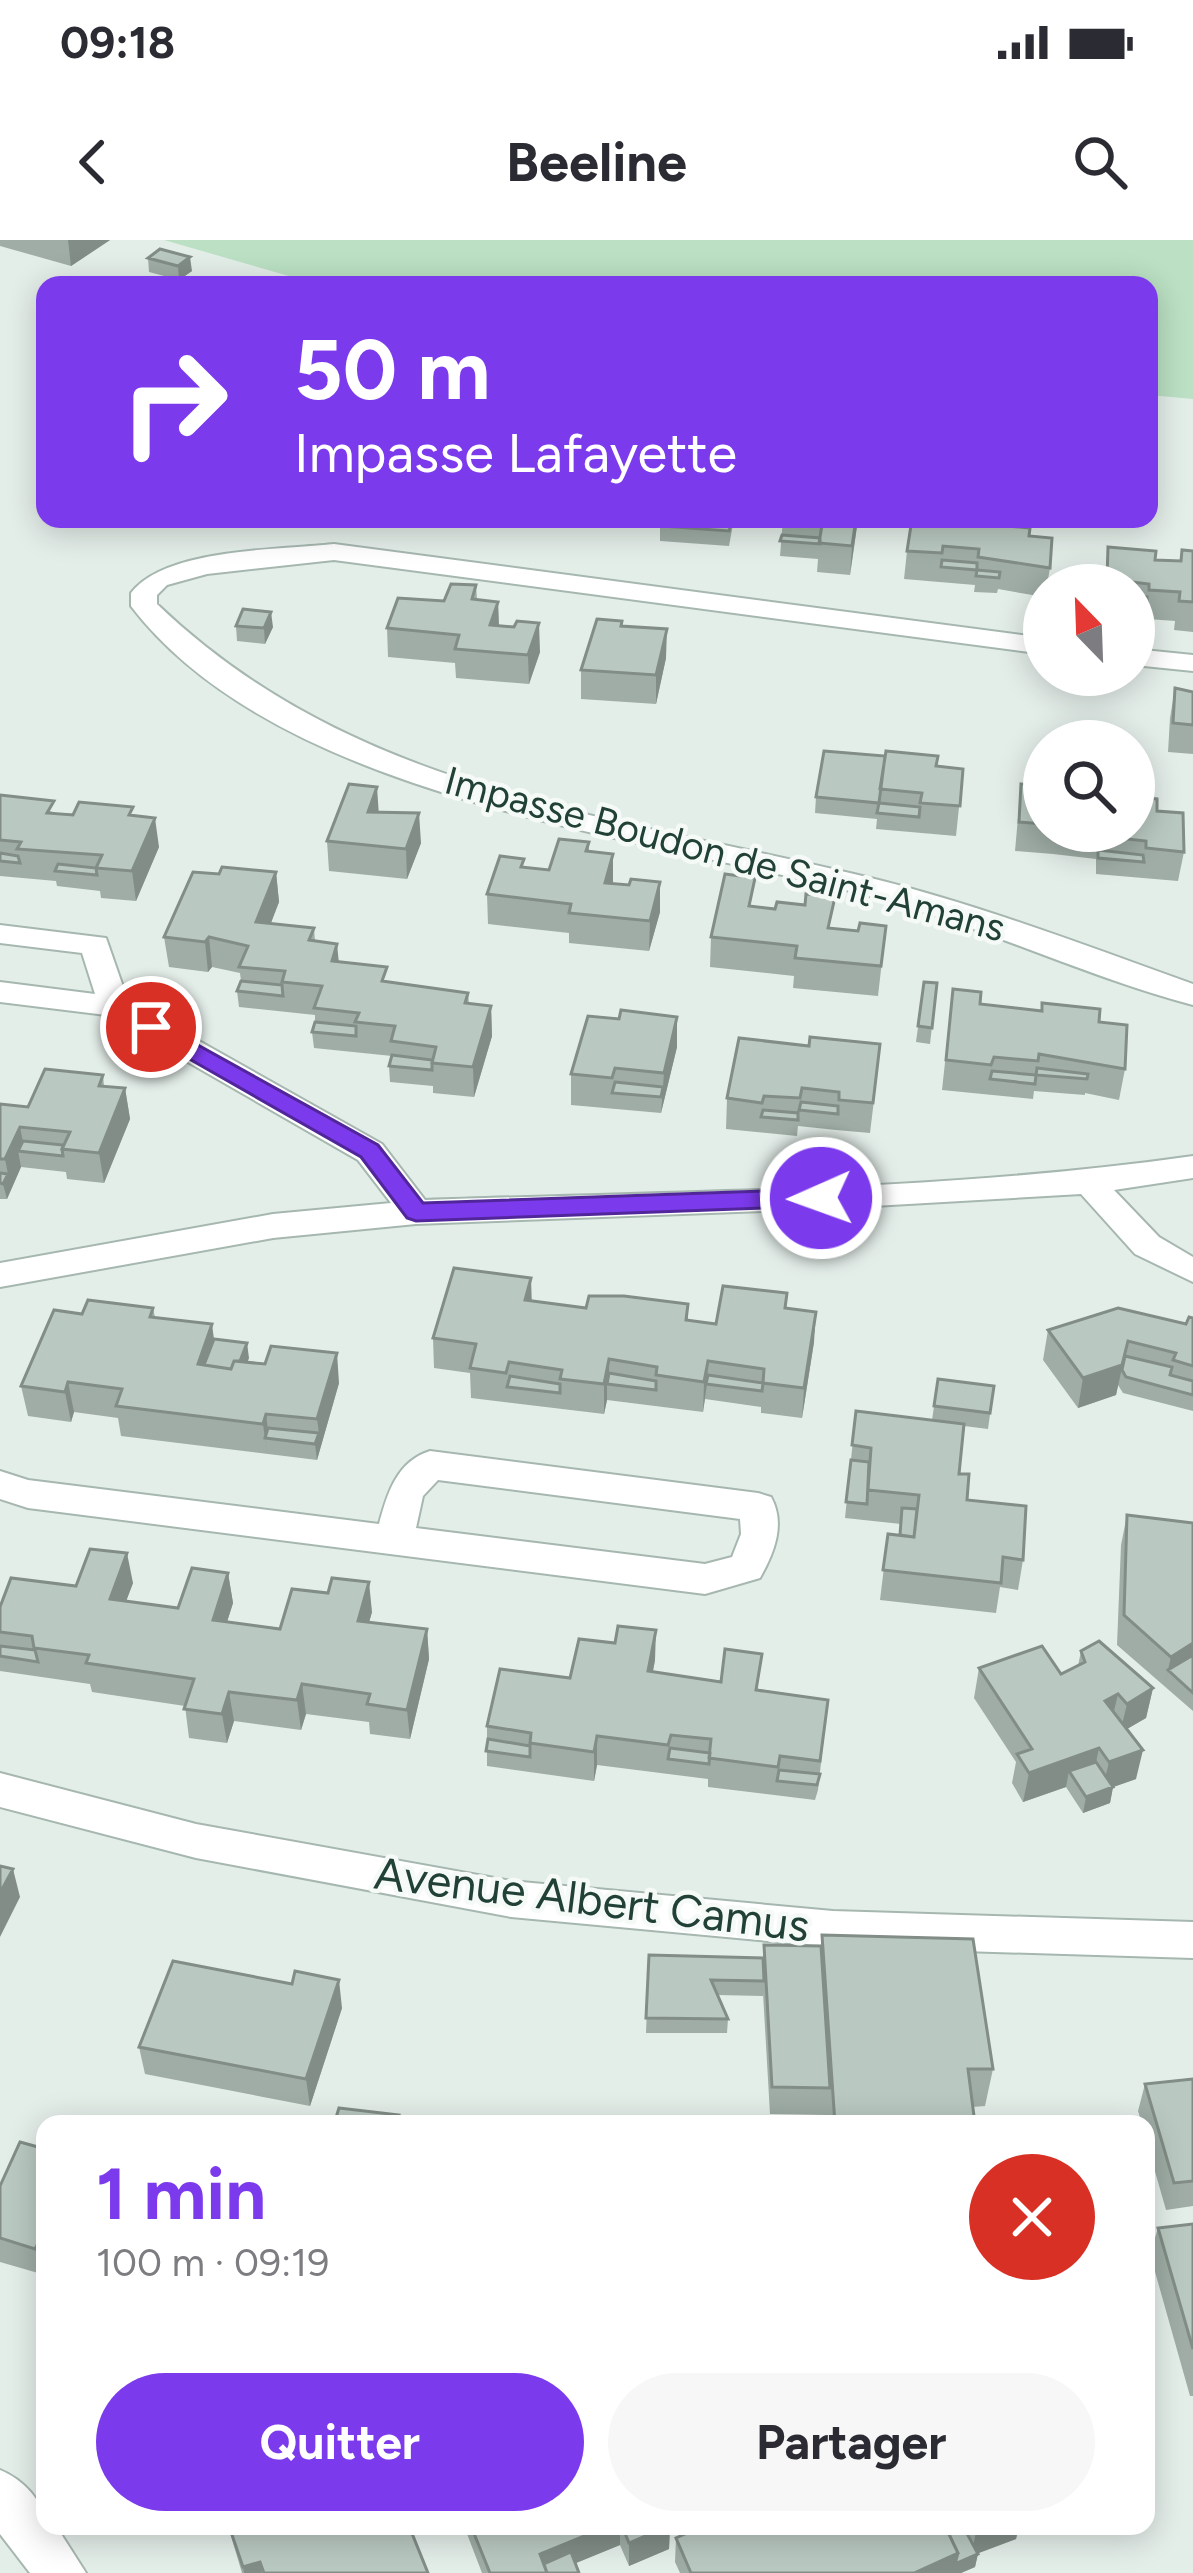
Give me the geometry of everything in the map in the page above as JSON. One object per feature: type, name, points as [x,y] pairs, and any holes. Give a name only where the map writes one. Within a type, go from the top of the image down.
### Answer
[{"type":"street","name":"Impasse Boudon de Saint-Amans","points":[[1023,643],[334,552],[206,566],[158,579],[144,593],[144,606],[154,616],[246,693],[384,760],[491,799],[861,885],[1024,933],[1193,995]]},
{"type":"street","points":[[1155,659],[1193,663]]},
{"type":"street","points":[[0,934],[95,945],[114,1006]]},
{"type":"street","points":[[0,992],[114,1006],[370,1151],[416,1212]]},
{"type":"street","points":[[0,1275],[249,1229],[416,1212],[821,1198],[1090,1182],[1193,1167]]},
{"type":"street","points":[[1090,1182],[1125,1229],[1165,1261],[1193,1270]]},
{"type":"street","points":[[0,1485],[28,1494],[394,1540],[705,1579],[747,1568],[760,1534],[758,1507],[430,1465],[406,1491],[394,1540]]},
{"type":"street","name":"Avenue Albert Camus","points":[[0,1790],[196,1841],[511,1899],[833,1929],[1193,1940]]},
{"type":"street","points":[[0,2494],[62,2573]]},
{"type":"green space","points":[[164,240],[1193,240],[1193,399],[1158,396],[1158,276],[289,276]]},
{"type":"building","points":[[160,249],[190,257],[178,266],[148,258]]},
{"type":"building","points":[[822,528],[855,528],[852,546],[819,543]]},
{"type":"building","points":[[911,528],[1030,528],[1029,536],[1052,538],[1050,564],[978,557],[979,549],[943,546],[942,553],[907,551]]},
{"type":"building","points":[[782,535],[820,538],[820,544],[780,541]]},
{"type":"building","points":[[1108,547],[1156,551],[1155,560],[1181,561],[1182,550],[1193,551],[1193,602],[1179,601],[1180,592],[1155,590],[1155,564],[1107,564]]},
{"type":"building","points":[[942,560],[977,563],[977,570],[941,567]]},
{"type":"building","points":[[977,570],[1000,572],[999,578],[976,576]]},
{"type":"building","points":[[451,584],[476,585],[472,599],[498,602],[490,625],[539,623],[528,655],[455,649],[459,635],[387,628],[398,598],[444,601]]},
{"type":"building","points":[[243,609],[271,612],[264,628],[236,626]]},
{"type":"building","points":[[597,619],[667,629],[656,675],[581,670]]},
{"type":"building","points":[[1175,688],[1193,692],[1193,725],[1173,723]]},
{"type":"building","points":[[824,751],[885,756],[879,803],[816,797]]},
{"type":"building","points":[[886,751],[938,756],[936,766],[963,769],[960,806],[920,803],[922,793],[880,789]]},
{"type":"building","points":[[349,784],[377,787],[368,812],[419,813],[406,849],[327,841]]},
{"type":"building","points":[[1021,784],[1023,822],[1019,822]]},
{"type":"building","points":[[0,795],[54,801],[47,813],[73,815],[79,802],[133,807],[129,815],[155,818],[132,871],[96,868],[102,855],[17,849],[21,842],[0,840]]},
{"type":"building","points":[[1155,799],[1157,811],[1183,813],[1184,852],[1155,849]]},
{"type":"building","points":[[879,803],[920,807],[919,817],[877,813]]},
{"type":"building","points":[[559,839],[589,842],[586,851],[613,854],[605,883],[660,882],[650,921],[569,913],[571,904],[487,894],[500,856],[524,859],[521,867],[549,870]]},
{"type":"building","points":[[1098,852],[1116,852],[1143,855],[1144,862],[1098,858]]},
{"type":"building","points":[[0,853],[18,856],[20,863],[0,861]]},
{"type":"building","points":[[58,864],[96,868],[97,875],[55,871]]},
{"type":"building","points":[[222,867],[276,872],[256,922],[314,928],[309,940],[337,944],[332,961],[387,967],[382,981],[468,993],[465,1003],[491,1006],[473,1067],[432,1063],[436,1047],[391,1041],[395,1026],[355,1022],[359,1013],[314,1008],[322,986],[282,982],[285,971],[239,967],[248,946],[209,937],[205,942],[164,937],[193,872],[219,874]]},
{"type":"building","points":[[725,874],[755,878],[749,906],[805,905],[806,894],[835,897],[828,928],[858,931],[860,923],[886,926],[881,966],[795,958],[797,946],[711,937]]},
{"type":"building","points":[[241,981],[282,985],[283,996],[237,991]]},
{"type":"building","points":[[924,982],[937,983],[932,1028],[918,1026]]},
{"type":"building","points":[[953,989],[981,992],[980,1004],[1042,1011],[1042,1003],[1100,1009],[1099,1022],[1127,1025],[1125,1069],[1039,1054],[1038,1061],[994,1057],[991,1065],[946,1060]]},
{"type":"building","points":[[621,1010],[677,1017],[664,1073],[615,1068],[612,1078],[571,1074],[588,1016],[619,1019]]},
{"type":"building","points":[[315,1022],[356,1026],[356,1036],[312,1032]]},
{"type":"building","points":[[810,1037],[880,1044],[873,1103],[839,1100],[839,1092],[802,1088],[800,1098],[764,1096],[762,1103],[727,1098],[739,1038],[809,1046]]},
{"type":"building","points":[[392,1055],[432,1060],[432,1070],[389,1066]]},
{"type":"building","points":[[1037,1068],[1088,1074],[1087,1079],[1036,1075]]},
{"type":"building","points":[[45,1069],[103,1075],[99,1086],[125,1088],[99,1153],[62,1149],[70,1132],[20,1127],[5,1159],[0,1159],[0,1104],[28,1107]]},
{"type":"building","points":[[992,1071],[1036,1075],[1035,1084],[990,1079]]},
{"type":"building","points":[[615,1082],[663,1087],[661,1097],[612,1093]]},
{"type":"building","points":[[801,1102],[838,1106],[838,1114],[799,1110]]},
{"type":"building","points":[[763,1110],[798,1113],[798,1120],[761,1117]]},
{"type":"building","points":[[23,1141],[63,1145],[63,1156],[18,1151]]},
{"type":"building","points":[[454,1268],[531,1278],[525,1300],[586,1308],[589,1296],[688,1304],[686,1320],[716,1324],[723,1286],[787,1293],[785,1308],[816,1312],[804,1388],[763,1383],[764,1369],[708,1361],[704,1382],[656,1375],[657,1367],[609,1359],[604,1384],[560,1379],[562,1370],[509,1362],[506,1373],[470,1368],[476,1344],[433,1338]]},
{"type":"building","points":[[88,1300],[153,1308],[150,1317],[212,1324],[198,1364],[231,1369],[234,1361],[265,1364],[271,1346],[337,1353],[317,1419],[266,1414],[263,1424],[116,1406],[122,1389],[68,1382],[65,1392],[21,1386],[54,1310],[82,1314]]},
{"type":"building","points":[[1118,1308],[1186,1324],[1193,1318],[1193,1366],[1173,1360],[1176,1353],[1128,1341],[1122,1365],[1083,1378],[1048,1330]]},
{"type":"building","points":[[214,1339],[247,1343],[231,1369],[204,1365]]},
{"type":"building","points":[[1125,1356],[1172,1367],[1170,1375],[1193,1381],[1193,1395],[1126,1377],[1122,1370]]},
{"type":"building","points":[[609,1373],[656,1381],[656,1390],[607,1384]]},
{"type":"building","points":[[708,1375],[763,1383],[762,1391],[706,1384]]},
{"type":"building","points":[[510,1376],[560,1384],[560,1393],[507,1387]]},
{"type":"building","points":[[938,1379],[994,1386],[990,1413],[934,1406]]},
{"type":"building","points":[[856,1411],[964,1424],[959,1474],[969,1474],[967,1500],[1026,1506],[1023,1560],[1003,1557],[1001,1583],[883,1570],[888,1534],[914,1537],[919,1495],[868,1490],[871,1448],[852,1445]]},
{"type":"building","points":[[268,1428],[319,1433],[315,1444],[265,1438]]},
{"type":"building","points":[[851,1460],[869,1462],[867,1504],[846,1502]]},
{"type":"building","points":[[902,1508],[917,1509],[914,1537],[900,1535]]},
{"type":"building","points":[[1127,1515],[1193,1523],[1193,1643],[1171,1657],[1124,1615]]},
{"type":"building","points":[[90,1549],[127,1553],[110,1599],[178,1608],[192,1568],[228,1573],[213,1620],[280,1629],[292,1589],[328,1593],[332,1578],[369,1582],[358,1621],[427,1629],[407,1710],[367,1704],[370,1694],[302,1684],[297,1700],[229,1692],[222,1714],[184,1709],[194,1679],[86,1663],[89,1655],[34,1648],[32,1636],[0,1632],[0,1607],[11,1578],[76,1586]]},
{"type":"building","points":[[618,1626],[656,1630],[648,1671],[721,1682],[725,1649],[762,1654],[756,1690],[828,1700],[820,1761],[780,1756],[778,1767],[709,1758],[711,1739],[671,1735],[668,1745],[597,1736],[594,1752],[530,1743],[531,1733],[487,1726],[500,1669],[570,1678],[579,1639],[615,1643]]},
{"type":"building","points":[[1099,1641],[1153,1688],[1127,1704],[1118,1694],[1105,1701],[1143,1750],[1109,1762],[1099,1748],[1029,1773],[1017,1754],[1032,1749],[979,1668],[1042,1646],[1061,1674],[1085,1662],[1081,1651]]},
{"type":"building","points":[[0,1646],[35,1650],[38,1662],[0,1656]]},
{"type":"building","points":[[1193,1655],[1193,1693],[1168,1670]]},
{"type":"building","points":[[488,1739],[530,1746],[530,1757],[486,1751]]},
{"type":"building","points":[[670,1748],[710,1753],[709,1764],[668,1759]]},
{"type":"building","points":[[1096,1762],[1113,1787],[1086,1797],[1069,1771]]},
{"type":"building","points":[[779,1770],[820,1774],[817,1785],[777,1781]]},
{"type":"building","points":[[0,1866],[13,1869],[0,1893]]},
{"type":"building","points":[[822,1935],[973,1939],[993,2069],[968,2069],[974,2115],[834,2115]]},
{"type":"building","points":[[764,1945],[821,1946],[830,2088],[772,2087]]},
{"type":"building","points":[[649,1955],[763,1958],[764,1981],[711,1980],[728,2019],[646,2018]]},
{"type":"building","points":[[173,1961],[292,1984],[295,1971],[339,1980],[306,2079],[139,2047]]},
{"type":"building","points":[[1193,2079],[1193,2181],[1174,2183],[1145,2084]]},
{"type":"building","points":[[339,2108],[399,2115],[337,2115]]},
{"type":"building","points":[[20,2142],[36,2146],[35,2249],[0,2238],[0,2186]]},
{"type":"building","points":[[1193,2224],[1193,2349],[1158,2228]]},
{"type":"building","points":[[232,2535],[413,2535],[428,2573],[264,2573],[260,2562],[243,2567]]},
{"type":"building","points":[[475,2535],[587,2535],[540,2554],[547,2573],[490,2573]]},
{"type":"building","points":[[949,2535],[958,2553],[914,2573],[691,2573],[676,2538]]},
{"type":"building","points":[[949,2535],[968,2535],[978,2554],[955,2564],[958,2553]]},
{"type":"building","points":[[571,2552],[579,2573],[547,2573],[544,2564]]},
{"type":"route","points":[[151,1027],[370,1151],[416,1212],[821,1198]]}]
